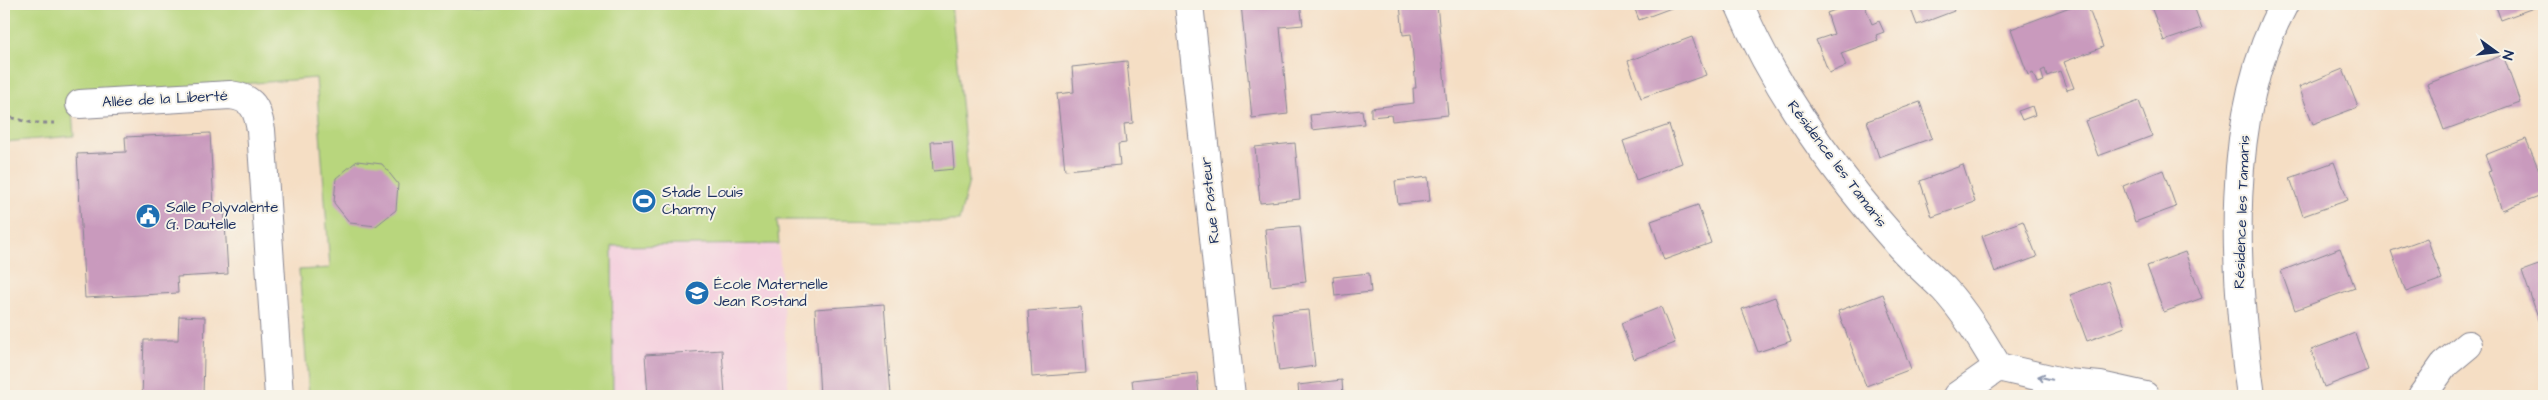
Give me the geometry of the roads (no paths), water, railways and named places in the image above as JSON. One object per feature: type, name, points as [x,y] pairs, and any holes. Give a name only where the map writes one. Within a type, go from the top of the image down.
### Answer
[{"type":"street","name":"Rue Pasteur","points":[[1189,4],[1231,396]]},
{"type":"street","name":"Résidence les Tamaris","points":[[2251,396],[2240,305],[2237,260],[2240,179],[2245,128],[2256,70],[2284,4]]},
{"type":"street","name":"Résidence les Tamaris","points":[[1750,10],[1776,78],[1811,134],[1858,197],[1902,248],[1945,290],[1976,330],[1998,367]]},
{"type":"street","name":"Allée de la Liberté","points":[[80,104],[230,95],[243,97],[254,106],[261,130],[279,396]]},
{"type":"street","points":[[2422,396],[2444,366],[2468,345]]},
{"type":"street","points":[[1957,396],[1998,367],[2067,383],[2100,386],[2145,396]]},
{"type":"place","name":"Stade Louis Charmy","points":[[644,201]]},
{"type":"place","name":"Salle Polyvalente G. Dautelle","points":[[148,216]]},
{"type":"place","name":"École Maternelle Jean Rostand","points":[[697,293]]}]
